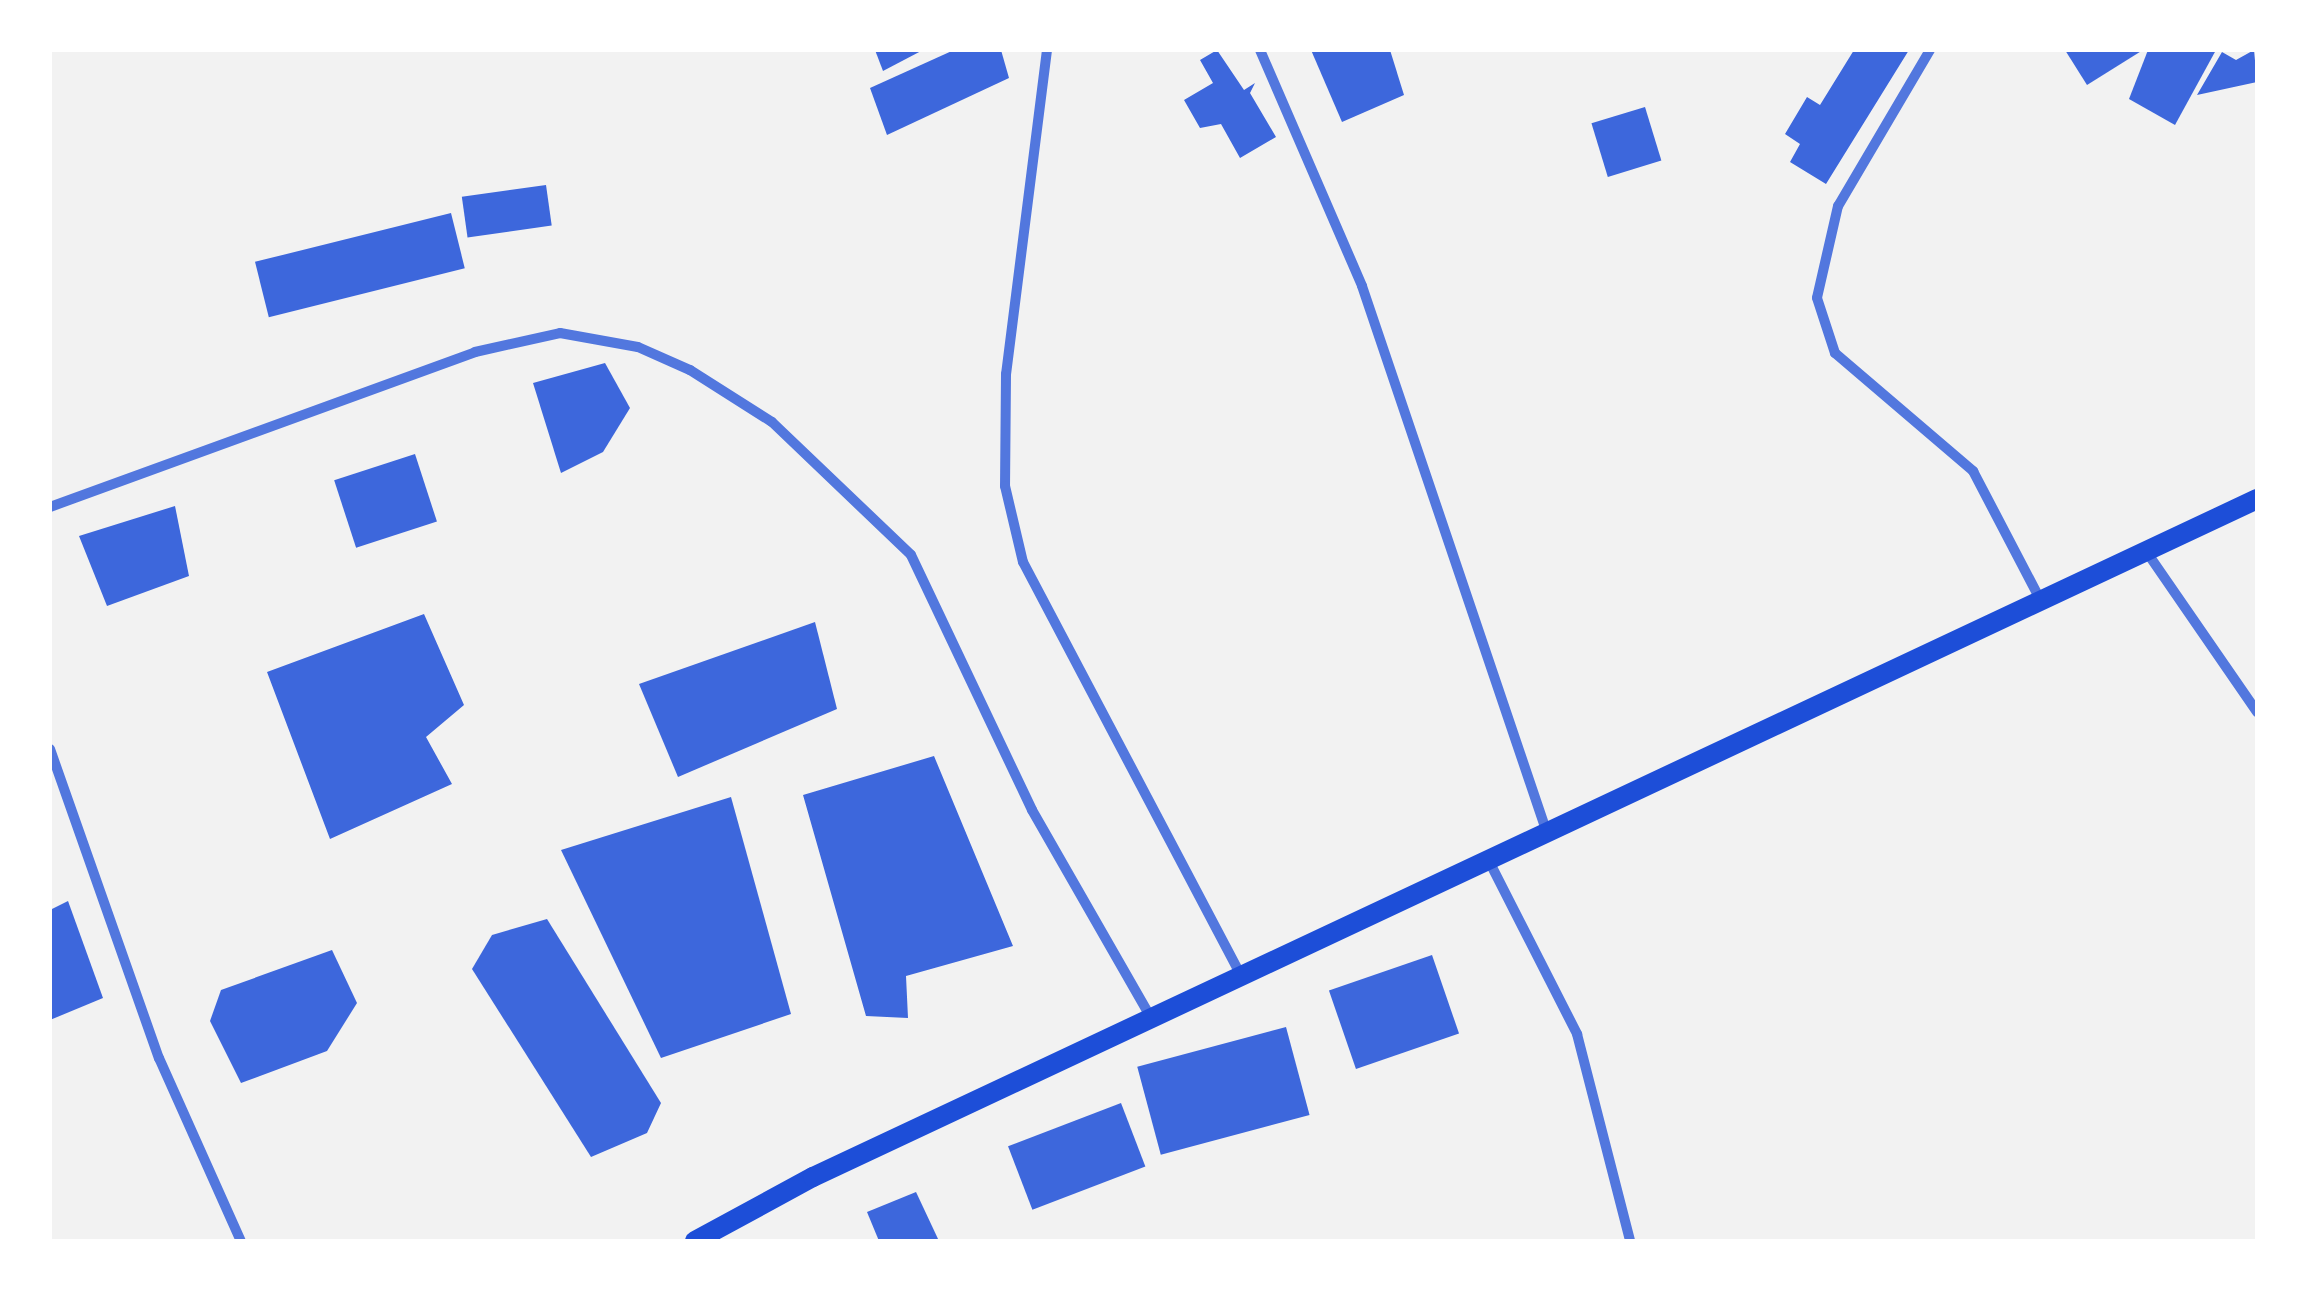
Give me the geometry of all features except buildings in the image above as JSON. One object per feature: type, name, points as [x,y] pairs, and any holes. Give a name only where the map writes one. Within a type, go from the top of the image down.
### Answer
[{"type":"main road","points":[[694,1241],[1151,1018],[1549,838],[2257,499]]},
{"type":"street","points":[[1046,50],[1006,374],[1005,486],[1023,562],[1242,978]]},
{"type":"street","points":[[1260,50],[1362,286],[1549,838]]},
{"type":"street","points":[[1930,50],[1838,206],[1816,298],[1834,354],[1973,472],[2041,601]]},
{"type":"street","points":[[50,507],[475,352],[543,337],[638,347],[690,370],[772,422],[911,555],[996,742],[1151,1018]]},
{"type":"street","points":[[2146,550],[2257,712]]},
{"type":"street","points":[[50,749],[159,1058],[241,1241]]},
{"type":"street","points":[[1491,865],[1578,1034],[1630,1241]]}]
